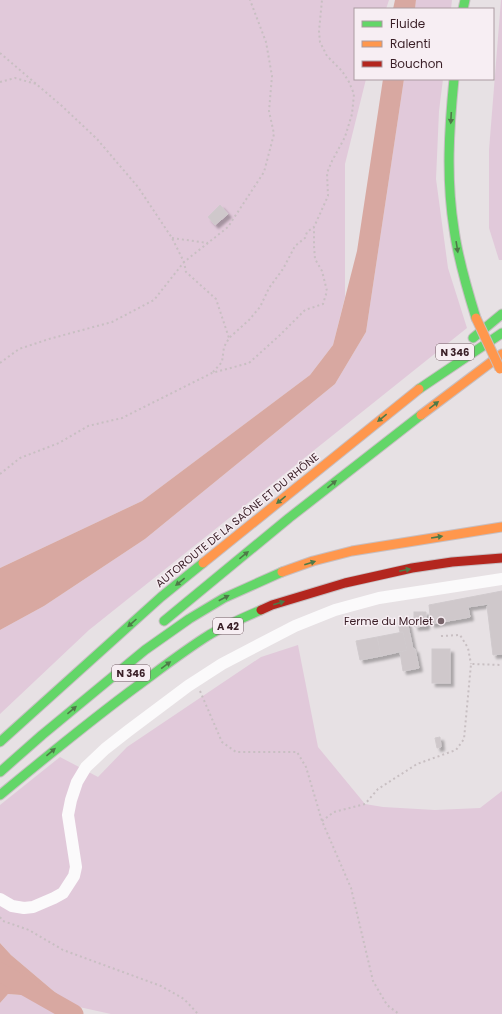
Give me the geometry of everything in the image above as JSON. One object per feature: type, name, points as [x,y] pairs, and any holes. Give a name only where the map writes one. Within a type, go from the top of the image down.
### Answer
[{"type":"highway","points":[[454,80],[449,161],[452,216],[458,255],[476,318],[501,371]]},
{"type":"highway","name":"N 346","points":[[466,343],[502,314]]},
{"type":"highway","name":"AUTOROUTE DE LA SAÔNE ET DU RHÔNE","points":[[0,742],[161,597],[412,394],[502,333]]},
{"type":"highway","points":[[145,650],[153,632],[194,597],[339,478],[502,354]]},
{"type":"highway","name":"N 346","points":[[412,394],[431,372],[443,362]]},
{"type":"highway","name":"N 346","points":[[0,772],[42,735],[145,650],[188,619],[224,598],[273,576],[313,561],[352,551],[502,527]]},
{"type":"highway","name":"A 42","points":[[0,795],[56,748],[119,699],[185,651],[236,621],[272,605],[345,583],[412,568],[452,562],[502,558]]},
{"type":"highway","name":"N 346","points":[[251,596],[263,589],[273,576]]},
{"type":"highway","name":"N 346","points":[[113,688],[144,663]]},
{"type":"highway","points":[[0,787],[41,750]]},
{"type":"street","points":[[0,899],[12,906],[24,908],[33,907],[63,893],[74,876],[76,867],[68,815],[70,800],[77,782],[86,767],[105,749],[188,686],[222,664],[295,626],[335,610],[379,598],[502,579]]},
{"type":"path","points":[[0,363],[19,349],[49,339],[112,322],[154,300],[184,262],[228,228],[264,172],[274,134],[269,111],[272,76],[266,42],[250,0]]},
{"type":"path","points":[[0,474],[20,458],[59,443],[88,426],[122,418],[212,373],[249,363],[305,310],[323,304],[327,290],[322,271],[315,259],[314,227],[328,196],[327,174],[332,161],[346,137],[352,114],[354,94],[342,71],[327,56],[320,42],[319,31],[322,0]]},
{"type":"path","points":[[0,53],[38,85],[97,139],[138,187],[172,238],[184,262],[186,272],[216,299],[229,338]]},
{"type":"path","points":[[0,82],[15,78],[38,85]]},
{"type":"path","points":[[212,373],[222,362],[224,347],[229,338],[249,320],[260,307],[269,288],[283,269],[294,246],[305,238],[307,232],[314,227]]},
{"type":"path","points":[[172,238],[208,243]]},
{"type":"path","points":[[322,821],[334,812],[365,804],[378,789],[417,764],[456,750],[464,739],[471,664],[468,648],[460,635],[441,636]]},
{"type":"path","points":[[471,664],[502,665]]},
{"type":"path","points":[[199,689],[222,742],[236,752],[297,752],[306,767],[322,821],[351,888],[373,981],[387,1005],[399,1014]]},
{"type":"path","points":[[0,917],[3,921],[29,930],[63,950],[161,986],[184,999],[198,1014]]},
{"type":"shaded area","points":[[0,0],[389,0],[386,8],[354,8],[354,80],[366,80],[345,164],[345,297],[333,345],[310,375],[142,501],[0,568]]},
{"type":"shaded area","points":[[395,0],[416,0],[415,8],[393,8]]},
{"type":"shaded area","points":[[416,0],[452,0],[451,8],[415,8]]},
{"type":"shaded area","points":[[501,0],[502,260],[499,260],[489,228],[489,150]]},
{"type":"shaded area","points":[[383,80],[404,80],[366,332],[335,384],[145,539],[44,606],[0,630],[0,568],[142,501],[310,375],[333,345],[357,251]]},
{"type":"shaded area","points":[[404,80],[443,80],[439,111],[436,179],[448,268],[467,328],[89,630],[0,714],[0,630],[44,606],[145,539],[335,384],[366,332]]},
{"type":"shaded area","points":[[298,645],[318,747],[365,804],[383,807],[435,810],[480,808],[502,791],[502,1014],[111,1014],[70,1005],[11,955],[0,943],[0,805],[60,757],[98,777],[127,747],[261,657]]},
{"type":"shaded area","points":[[0,943],[11,955],[70,1005],[62,1011],[34,996],[8,994],[0,1003]]},
{"type":"shaded area","points":[[8,994],[34,996],[62,1011],[55,1014],[0,1014],[0,1003]]},
{"type":"building","points":[[220,205],[228,214],[215,225],[208,217]]},
{"type":"building","name":"Ferme du Morlet","points":[[502,591],[502,654],[493,655],[488,604],[468,607],[470,617],[431,624],[429,605]]},
{"type":"building","points":[[414,612],[422,612],[422,622],[414,622]]},
{"type":"building","points":[[422,612],[426,612],[426,626],[415,627],[414,622],[422,622]]},
{"type":"building","points":[[407,621],[419,668],[403,671],[400,652],[407,650],[403,632],[400,632],[398,623]]},
{"type":"building","points":[[403,632],[407,650],[381,656],[377,637]]},
{"type":"building","points":[[377,637],[381,656],[360,660],[356,641]]},
{"type":"building","points":[[432,649],[450,649],[450,683],[432,683]]},
{"type":"building","points":[[440,737],[441,747],[437,748],[435,738]]},
{"type":"waterway","points":[[0,972],[74,1014]]},
{"type":"waterway","points":[[66,1014],[70,1012]]},
{"type":"traffic: fast","points":[[463,8],[465,0]]},
{"type":"traffic: fast","points":[[454,80],[449,154],[451,210],[460,263],[476,318]]},
{"type":"traffic: fast","points":[[473,338],[502,314]]},
{"type":"traffic: fast","points":[[419,389],[502,333]]},
{"type":"traffic: fast","points":[[164,621],[289,518],[421,415]]},
{"type":"traffic: fast","points":[[0,742],[161,597],[203,563]]},
{"type":"traffic: fast","points":[[0,772],[42,735],[145,650],[189,619],[224,598],[282,572]]},
{"type":"traffic: fast","points":[[0,795],[87,724],[183,653],[215,631],[261,610]]},
{"type":"traffic: slow","points":[[476,318],[500,369]]},
{"type":"traffic: slow","points":[[421,415],[502,354]]},
{"type":"traffic: slow","points":[[203,563],[419,389]]},
{"type":"traffic: slow","points":[[282,572],[313,561],[352,551],[502,527]]},
{"type":"traffic: jam","points":[[261,610],[272,605],[345,583],[412,568],[452,562],[502,558]]},
{"type":"place","name":"Ferme du Morlet","points":[[441,621]]}]
